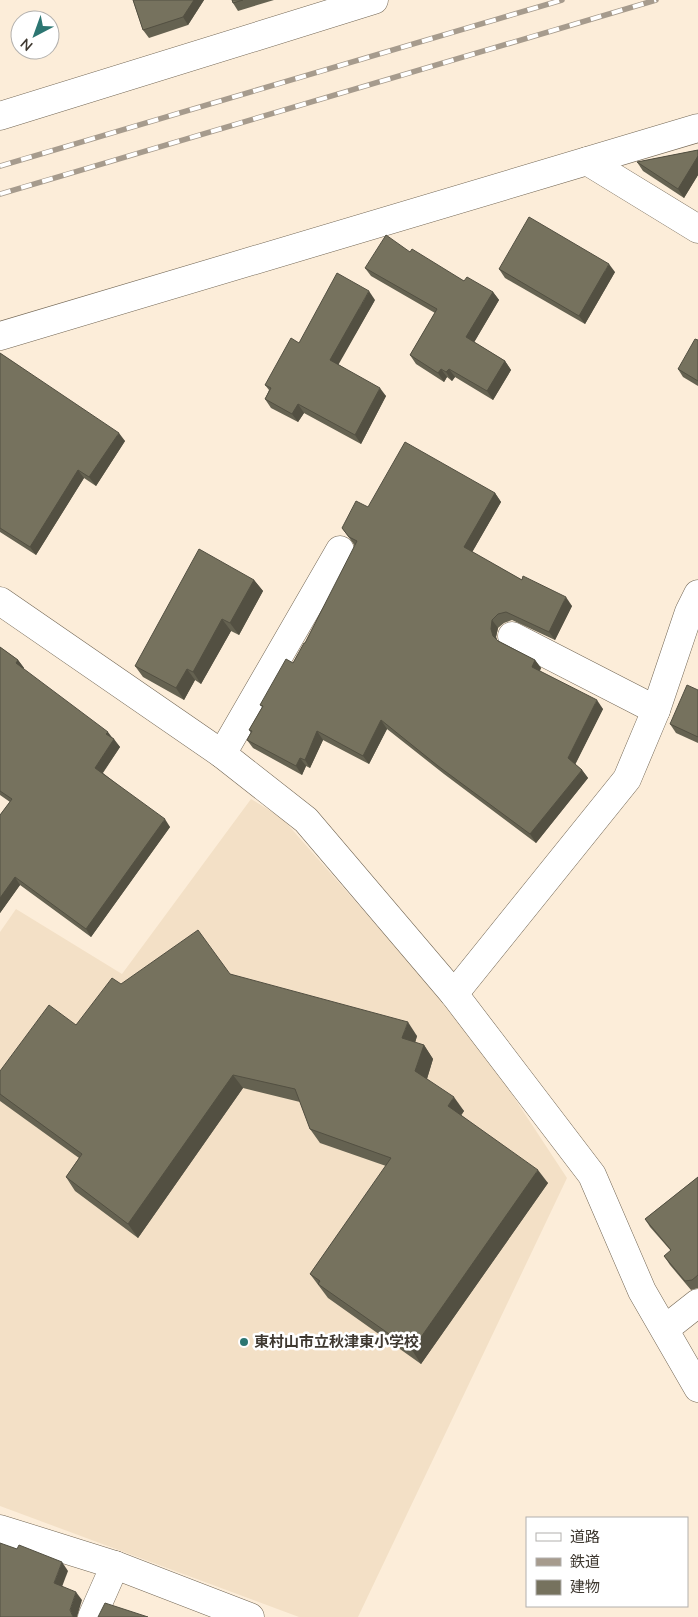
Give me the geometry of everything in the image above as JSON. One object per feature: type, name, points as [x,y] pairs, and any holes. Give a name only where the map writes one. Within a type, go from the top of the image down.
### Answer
[{"type":"street","points":[[0,116],[374,0]]},
{"type":"street","points":[[0,336],[698,128]]},
{"type":"street","points":[[587,161],[698,229]]},
{"type":"street","points":[[222,754],[340,550]]},
{"type":"street","points":[[454,994],[627,779],[656,710],[689,612],[698,594]]},
{"type":"street","points":[[1,602],[222,754],[306,820],[454,994],[592,1175],[642,1291],[698,1388]]},
{"type":"street","points":[[512,636],[656,710]]},
{"type":"street","points":[[665,1329],[698,1303]]},
{"type":"street","points":[[0,1529],[115,1565],[250,1617]]},
{"type":"street","points":[[92,1617],[115,1565]]},
{"type":"shaded area","name":"東村山市立秋津東小学校","points":[[251,799],[282,818],[473,1035],[567,1178],[358,1617],[299,1617],[0,1506],[0,932],[16,909],[122,974]]},
{"type":"building","points":[[133,0],[194,0],[183,17],[143,30]]},
{"type":"building","points":[[232,0],[243,0],[233,3]]},
{"type":"building","points":[[698,150],[698,156],[678,189],[637,162]]},
{"type":"building","points":[[529,217],[609,264],[579,316],[499,269]]},
{"type":"building","points":[[386,235],[410,252],[412,249],[464,281],[467,277],[493,292],[466,337],[505,361],[487,391],[449,369],[446,372],[441,369],[438,373],[410,355],[437,309],[365,268]]},
{"type":"building","points":[[337,273],[369,291],[330,360],[380,388],[355,435],[298,404],[292,414],[265,399],[271,388],[265,385],[291,338],[299,343]]},
{"type":"building","points":[[695,339],[698,340],[698,381],[678,369]]},
{"type":"building","points":[[0,353],[119,433],[89,477],[78,470],[30,547],[0,528]]},
{"type":"building","points":[[405,442],[495,493],[464,547],[522,580],[523,576],[566,597],[549,632],[506,612],[498,614],[492,620],[491,629],[493,636],[498,641],[535,660],[532,667],[597,700],[568,758],[582,770],[530,834],[438,766],[381,720],[363,756],[317,731],[305,760],[300,758],[296,766],[247,740],[252,731],[249,730],[263,706],[260,705],[286,659],[293,663],[305,643],[357,541],[349,537],[342,528],[356,501],[368,507]]},
{"type":"building","points":[[199,549],[254,580],[230,623],[222,619],[193,672],[187,669],[176,688],[135,666]]},
{"type":"building","points":[[0,647],[18,660],[16,663],[108,732],[106,734],[114,739],[95,768],[165,819],[86,929],[15,877],[0,898],[0,815],[12,799],[0,791]]},
{"type":"building","points":[[687,685],[698,690],[698,737],[670,724]]},
{"type":"building","points":[[198,930],[230,974],[408,1022],[402,1038],[424,1045],[415,1071],[454,1097],[448,1106],[538,1170],[412,1350],[318,1284],[320,1281],[310,1274],[391,1158],[310,1129],[295,1089],[233,1075],[128,1224],[66,1177],[82,1154],[0,1094],[0,1071],[49,1005],[76,1025],[112,978],[121,984]]},
{"type":"building","points":[[698,1177],[698,1275],[692,1280],[685,1281],[664,1256],[671,1250],[645,1219]]},
{"type":"building","points":[[0,1543],[17,1549],[19,1545],[62,1562],[54,1583],[76,1592],[70,1610],[73,1617],[0,1617]]},
{"type":"building","points":[[105,1603],[148,1617],[98,1617]]},
{"type":"railway","points":[[0,166],[562,0]]},
{"type":"railway","points":[[0,194],[656,0]]},
{"type":"place","name":"東村山市立秋津東小学校","points":[[244,1342]]}]
